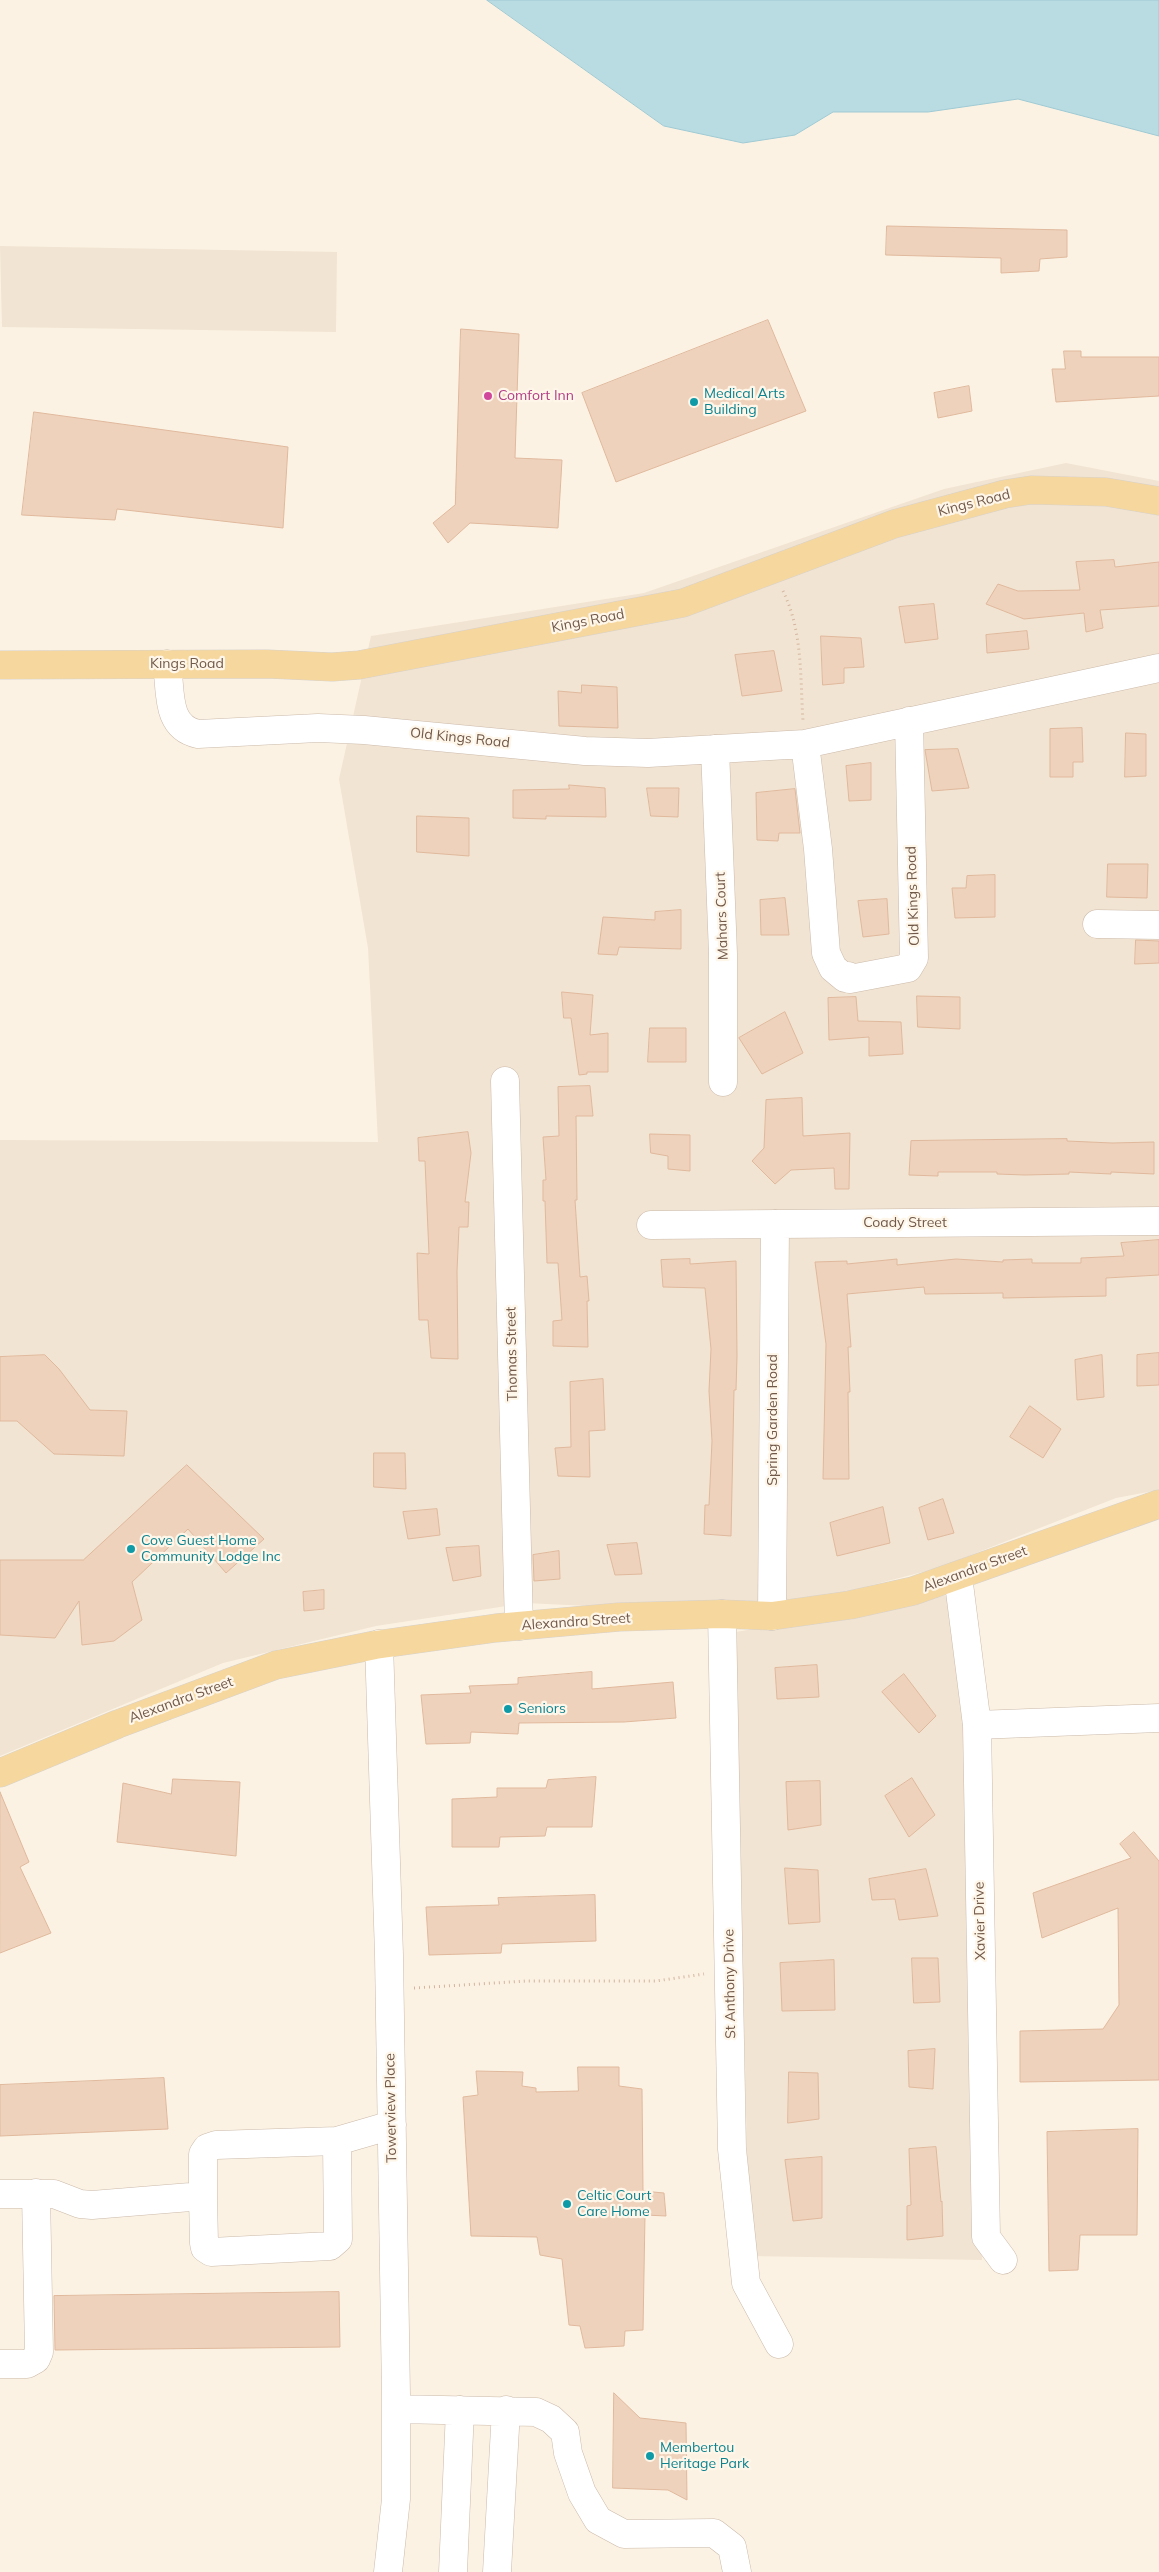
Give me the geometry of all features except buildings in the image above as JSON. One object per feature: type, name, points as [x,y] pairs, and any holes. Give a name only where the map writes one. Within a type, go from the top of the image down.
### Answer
[{"type":"main road","name":"Kings Road","points":[[0,665],[167,664],[332,667],[359,665],[683,603],[894,524],[1005,494],[1031,490],[1106,492],[1159,501]]},
{"type":"main road","name":"Alexandra Street","points":[[0,1773],[118,1724],[276,1665],[379,1644],[519,1626],[619,1618],[722,1614],[772,1616],[868,1602],[913,1592],[1159,1504]]},
{"type":"street","name":"Old Kings Road","points":[[167,664],[172,712],[184,728],[198,734],[328,728],[409,733],[437,738],[585,750],[648,753],[805,744],[1159,668]]},
{"type":"street","name":"Old Kings Road","points":[[805,744],[818,849],[827,960],[839,975],[845,978],[848,976],[850,979],[896,972],[908,968],[914,958],[909,721]]},
{"type":"street","name":"Mahars Court","points":[[715,749],[723,963],[723,1082]]},
{"type":"street","points":[[1097,924],[1159,925]]},
{"type":"street","name":"Thomas Street","points":[[505,1081],[519,1626]]},
{"type":"street","name":"Coady Street","points":[[650,1225],[1159,1221]]},
{"type":"street","name":"Spring Garden Road","points":[[772,1616],[774,1224]]},
{"type":"street","name":"Xavier Drive","points":[[958,1576],[977,1725],[986,2237],[1003,2260]]},
{"type":"street","name":"St Anthony Drive","points":[[722,1614],[732,2149],[746,2283],[779,2344]]},
{"type":"street","name":"Towerview Place","points":[[379,1644],[389,1989],[396,2410],[396,2499],[388,2572]]},
{"type":"street","points":[[977,1725],[1159,1718]]},
{"type":"street","points":[[337,2141],[338,2238],[330,2246],[211,2252],[205,2248],[203,2154],[207,2148],[216,2145],[337,2141],[392,2126]]},
{"type":"street","points":[[0,2364],[27,2364],[36,2359],[39,2352],[36,2193]]},
{"type":"street","points":[[0,2194],[54,2194],[80,2204],[92,2205],[203,2196]]},
{"type":"street","points":[[396,2410],[506,2410],[536,2412],[551,2419],[565,2432],[568,2453],[582,2493],[598,2520],[624,2534],[714,2533],[732,2547],[737,2572]]},
{"type":"street","points":[[453,2572],[460,2410]]},
{"type":"street","points":[[497,2572],[506,2410]]},
{"type":"path","points":[[774,569],[792,608],[795,622],[801,661],[800,675],[805,744]]},
{"type":"path","points":[[389,1989],[526,1982],[656,1982],[730,1970]]},
{"type":"shaded area","points":[[0,246],[337,252],[336,332],[2,327]]},
{"type":"shaded area","points":[[1066,463],[1159,481],[1159,1490],[1116,1498],[938,1568],[768,1612],[736,1613],[526,1603],[376,1626],[223,1663],[0,1756],[0,1140],[378,1142],[368,948],[339,779],[371,636],[644,593],[944,489]]},
{"type":"shaded area","points":[[949,1595],[965,1731],[982,2260],[749,2256],[736,1632]]},
{"type":"water","points":[[487,0],[1159,0],[1159,136],[1018,99],[928,112],[833,112],[795,135],[743,143],[664,126]]},
{"type":"place","name":"Comfort Inn","points":[[488,396]]},
{"type":"place","name":"Medical Arts Building","points":[[694,402]]},
{"type":"place","name":"Cove Guest Home Community Lodge Inc","points":[[131,1549]]},
{"type":"place","name":"Seniors","points":[[508,1709]]},
{"type":"place","name":"Celtic Court Care Home","points":[[567,2204]]},
{"type":"place","name":"Membertou Heritage Park","points":[[650,2456]]}]
